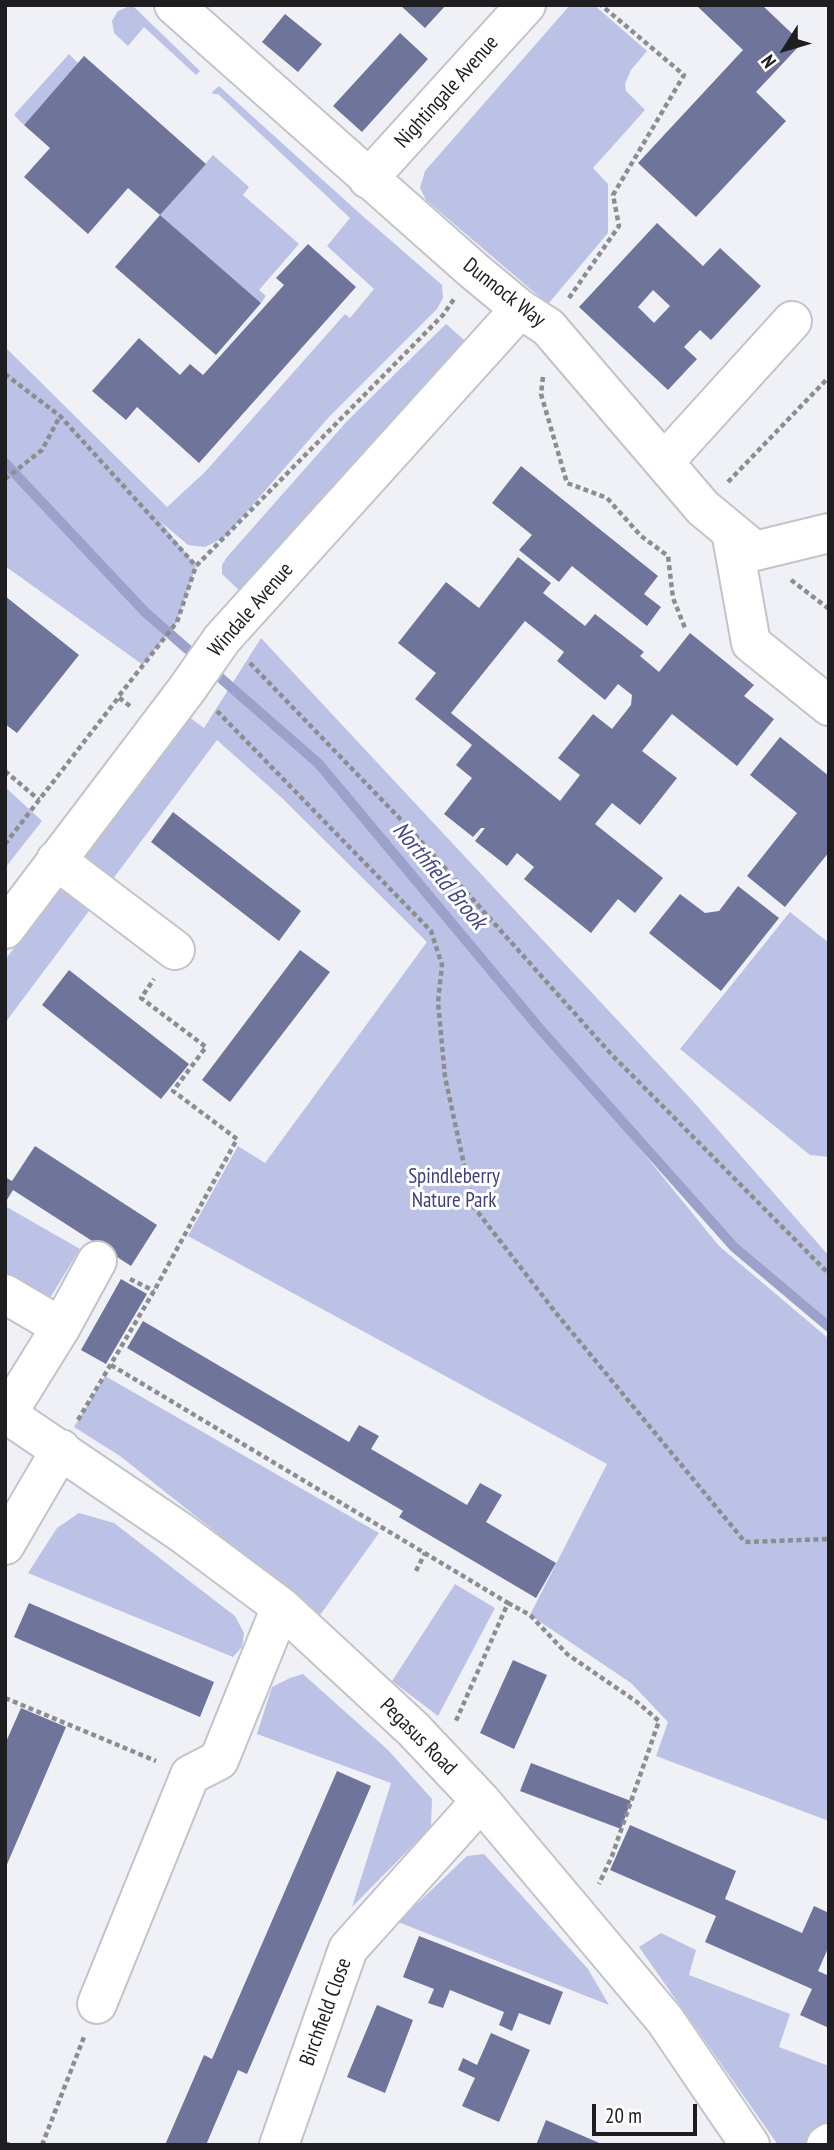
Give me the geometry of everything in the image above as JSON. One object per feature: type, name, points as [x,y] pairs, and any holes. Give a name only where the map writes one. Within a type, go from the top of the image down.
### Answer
[{"type":"street","name":"Dunnock Way","points":[[174,5],[368,179],[473,270],[534,318],[717,519],[755,551],[829,533]]},
{"type":"street","name":"Nightingale Avenue","points":[[368,179],[526,5]]},
{"type":"street","name":"Windale Avenue","points":[[5,929],[219,644],[534,318]]},
{"type":"street","points":[[664,462],[792,321]]},
{"type":"street","points":[[717,519],[751,643],[829,706]]},
{"type":"street","points":[[56,860],[175,950]]},
{"type":"street","points":[[6,1413],[61,1327],[97,1261]]},
{"type":"street","points":[[5,1294],[61,1327]]},
{"type":"street","name":"Pegasus Road","points":[[6,1413],[182,1533],[281,1607],[413,1729],[481,1801],[665,2020],[750,2145]]},
{"type":"street","points":[[5,1545],[61,1449]]},
{"type":"street","points":[[97,2004],[190,1775],[219,1760],[281,1607]]},
{"type":"street","name":"Birchfield Close","points":[[279,2145],[348,1949],[481,1801]]},
{"type":"path","points":[[601,5],[684,75],[612,195],[619,226],[534,318],[541,394],[567,483],[607,498],[641,536],[668,556],[673,598],[685,628]]},
{"type":"path","points":[[143,665],[177,622],[196,566],[443,315],[473,270]]},
{"type":"path","points":[[5,374],[60,416],[196,566]]},
{"type":"path","points":[[717,519],[829,377]]},
{"type":"path","points":[[5,479],[41,450],[60,416]]},
{"type":"path","points":[[219,644],[249,662],[409,828],[611,1054],[829,1274]]},
{"type":"path","points":[[184,694],[216,710],[431,931],[442,965],[438,1002],[445,1077],[473,1206],[556,1313],[745,1542],[829,1539]]},
{"type":"path","points":[[5,844],[118,698]]},
{"type":"path","points":[[5,771],[39,800]]},
{"type":"path","points":[[61,1449],[237,1139],[173,1091],[206,1047],[141,998],[175,950]]},
{"type":"path","points":[[111,1365],[530,1615],[567,1654],[637,1702],[659,1721],[612,1856],[582,1919]]},
{"type":"path","points":[[416,1571],[425,1553]]},
{"type":"path","points":[[440,1757],[508,1603]]},
{"type":"path","points":[[5,1698],[190,1775]]},
{"type":"path","points":[[42,2145],[97,2004]]},
{"type":"green space","points":[[132,5],[200,71],[196,75],[144,27],[128,46],[114,33],[112,21],[118,11]]},
{"type":"green space","points":[[570,5],[594,5],[647,51],[631,70],[625,84],[626,91],[645,110],[593,168],[608,184],[608,233],[548,304],[426,200],[420,188],[425,171]]},
{"type":"green space","points":[[69,54],[78,63],[24,125],[14,115]]},
{"type":"green space","points":[[219,86],[442,285],[443,298],[437,309],[327,419],[225,537],[205,547],[188,545],[161,522],[196,566],[177,622],[143,665],[5,566],[5,347],[167,507],[205,472],[345,314],[350,318],[374,289],[327,246],[350,218],[218,94],[213,94]]},
{"type":"green space","points":[[213,155],[249,187],[243,195],[299,244],[259,290],[266,296],[261,303],[160,215]]},
{"type":"green space","points":[[446,324],[471,346],[246,597],[222,574],[222,565],[227,557],[348,420]]},
{"type":"green space","name":"Spindleberry Nature Park","points":[[261,638],[691,1099],[829,1256],[829,1327],[734,1247],[567,1059],[719,1246],[829,1339],[829,1821],[656,1756],[668,1722],[631,1683],[530,1615],[607,1464],[188,1236],[238,1146],[265,1163],[427,942],[283,799],[217,740],[5,1023],[5,960],[189,717],[204,728]]},
{"type":"green space","points":[[5,787],[42,821],[5,868]]},
{"type":"green space","points":[[790,912],[829,943],[829,1157],[810,1155],[680,1049]]},
{"type":"green space","points":[[5,1206],[80,1249],[45,1306],[5,1282]]},
{"type":"green space","points":[[105,1376],[379,1533],[320,1615],[120,1456],[74,1427]]},
{"type":"green space","points":[[79,1513],[114,1523],[235,1616],[244,1633],[242,1647],[233,1657],[28,1573],[57,1528]]},
{"type":"green space","points":[[455,1584],[495,1608],[438,1716],[392,1681]]},
{"type":"green space","points":[[303,1674],[388,1750],[432,1799],[431,1827],[352,1907],[391,1783],[257,1734],[272,1687]]},
{"type":"green space","points":[[484,1854],[588,1969],[609,2005],[398,1922],[467,1856]]},
{"type":"green space","points":[[661,1933],[696,1950],[689,1975],[790,2014],[779,2047],[829,2066],[829,2116],[817,2145],[778,2145],[639,1947]]},
{"type":"building","points":[[400,5],[446,5],[425,28]]},
{"type":"building","points":[[696,5],[762,5],[802,43],[756,92],[786,121],[696,217],[638,163],[743,50]]},
{"type":"building","points":[[285,14],[322,44],[298,72],[262,42]]},
{"type":"building","points":[[400,33],[428,59],[362,132],[333,106]]},
{"type":"building","points":[[84,56],[206,164],[160,215],[128,188],[88,234],[24,177],[50,148],[24,125]]},
{"type":"building","points":[[160,215],[261,303],[216,355],[115,267]]},
{"type":"building","points":[[657,223],[703,266],[720,248],[761,286],[711,340],[700,330],[684,347],[697,359],[668,390],[579,307]],"holes":[[[653,290],[670,306],[654,323],[638,307]]]},
{"type":"building","points":[[308,244],[356,287],[199,463],[137,407],[126,420],[92,391],[139,338],[180,375],[190,364],[203,375],[284,285],[276,278]]},
{"type":"building","points":[[521,466],[658,576],[644,594],[661,607],[647,626],[572,566],[559,582],[519,550],[532,535],[492,503]]},
{"type":"building","points":[[518,557],[551,583],[543,593],[585,626],[595,614],[644,652],[640,656],[659,672],[690,633],[754,685],[744,696],[774,719],[737,766],[672,714],[642,751],[677,778],[640,825],[612,803],[595,824],[663,878],[635,913],[618,899],[591,933],[524,879],[534,867],[517,853],[507,866],[475,841],[485,828],[481,828],[473,837],[444,814],[472,778],[456,765],[472,745],[415,699],[436,673],[398,643],[446,582],[479,608]],"holes":[[[525,621],[564,652],[557,661],[605,700],[618,684],[632,695],[631,705],[612,729],[593,714],[558,758],[580,775],[560,801],[451,713]]]},
{"type":"building","points":[[5,596],[79,655],[17,733],[5,724]]},
{"type":"building","points":[[780,737],[829,776],[829,852],[785,907],[747,876],[797,813],[750,775]]},
{"type":"building","points":[[173,812],[301,911],[279,941],[151,842]]},
{"type":"building","points":[[738,886],[779,918],[721,991],[649,933],[680,894],[705,913],[719,911]]},
{"type":"building","points":[[300,950],[330,972],[230,1102],[202,1080]]},
{"type":"building","points":[[69,970],[189,1064],[161,1099],[42,1005]]},
{"type":"building","points":[[35,1146],[157,1225],[131,1266],[13,1190],[5,1203],[5,1177],[12,1181]]},
{"type":"building","points":[[121,1279],[147,1294],[106,1364],[81,1350]]},
{"type":"building","points":[[143,1321],[349,1442],[359,1425],[379,1436],[371,1449],[467,1505],[480,1483],[502,1495],[486,1522],[556,1563],[536,1598],[399,1517],[403,1511],[127,1348]]},
{"type":"building","points":[[29,1603],[214,1682],[200,1717],[14,1637]]},
{"type":"building","points":[[513,1660],[547,1675],[514,1749],[480,1733]]},
{"type":"building","points":[[21,1708],[66,1727],[5,1869],[5,1744]]},
{"type":"building","points":[[531,1763],[631,1801],[621,1829],[520,1791]]},
{"type":"building","points":[[337,1771],[371,1786],[247,2074],[238,2070],[206,2145],[165,2145],[204,2055],[212,2059]]},
{"type":"building","points":[[630,1825],[736,1871],[725,1899],[802,1933],[814,1906],[829,1913],[829,1946],[818,1971],[829,1976],[829,2028],[800,2015],[812,1989],[705,1942],[716,1916],[610,1870]]},
{"type":"building","points":[[419,1936],[563,1992],[550,2025],[519,2013],[512,2031],[499,2025],[504,2012],[450,1990],[443,2008],[428,2003],[434,1989],[403,1977]]},
{"type":"building","points":[[377,2005],[413,2020],[385,2093],[347,2077]]},
{"type":"building","points":[[491,2033],[530,2050],[499,2122],[462,2106],[475,2078],[458,2070],[463,2058],[477,2065]]},
{"type":"building","points":[[546,2120],[604,2145],[536,2145]]},
{"type":"waterway","name":"Northfield Brook","points":[[5,463],[145,612],[319,764],[540,1029],[734,1247],[829,1327]]}]
